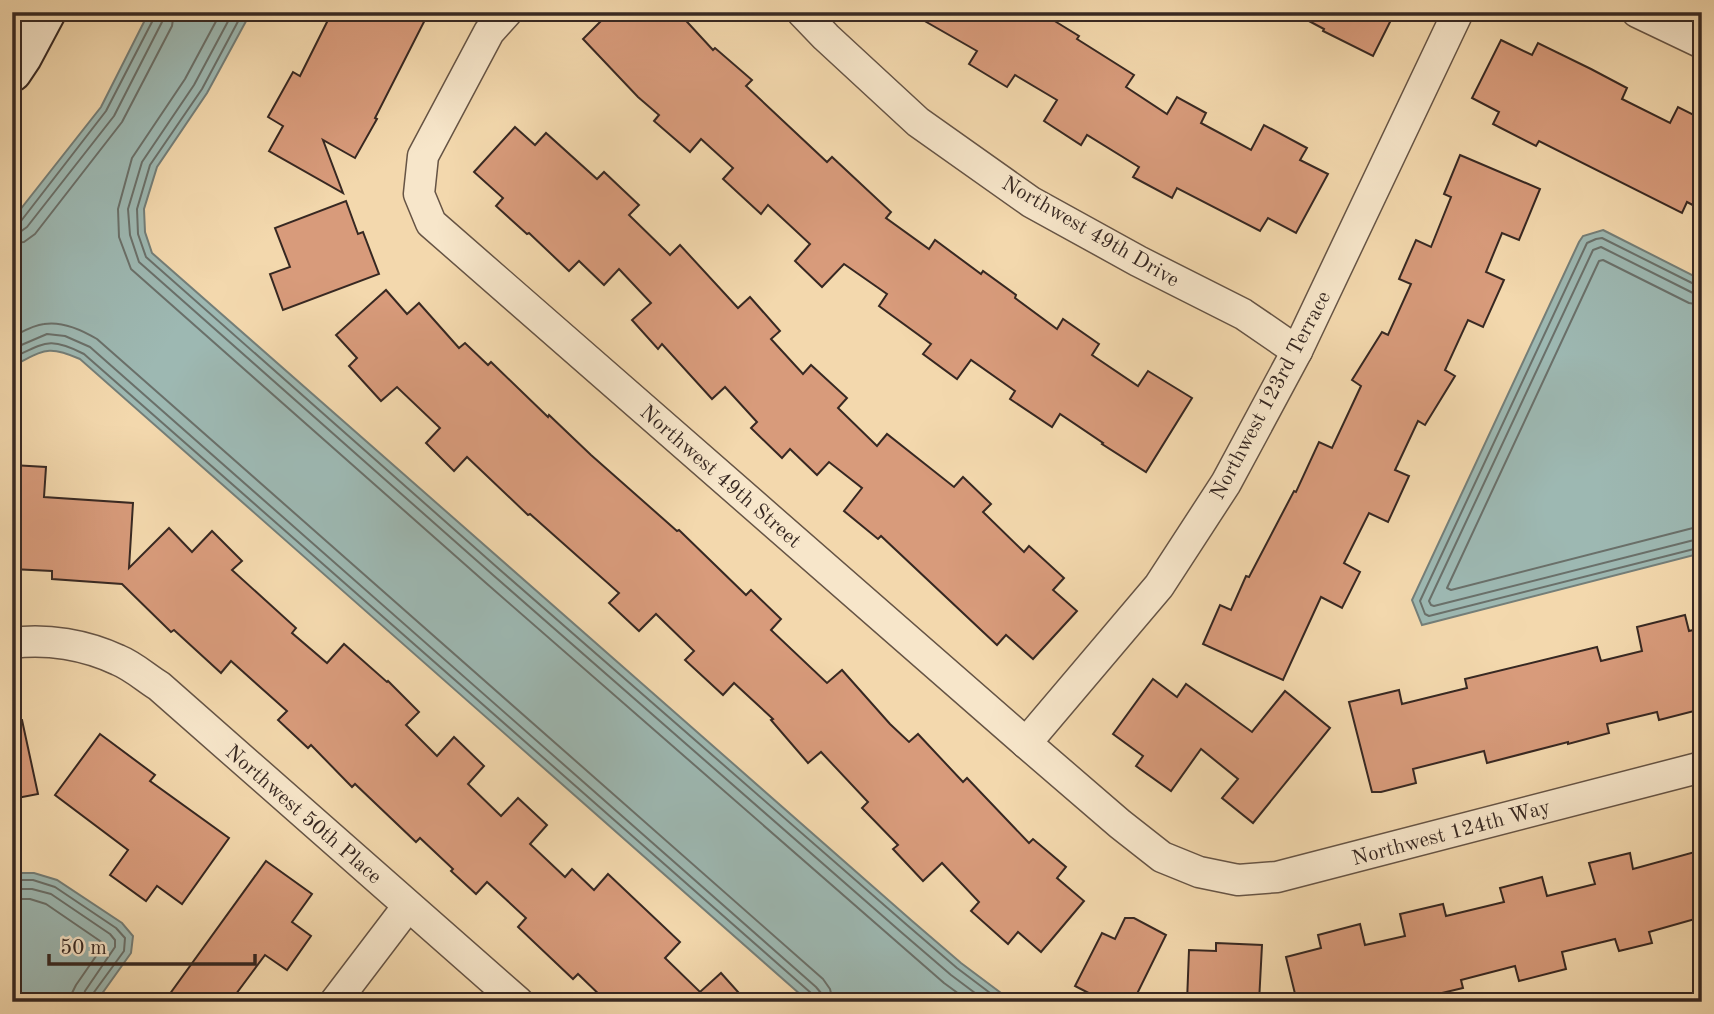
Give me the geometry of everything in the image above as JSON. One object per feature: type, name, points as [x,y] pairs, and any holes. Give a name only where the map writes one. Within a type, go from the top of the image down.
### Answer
[{"type":"street","points":[[12,72],[46,12]]},
{"type":"street","name":"Northwest 49th Street","points":[[507,12],[489,32],[424,156],[419,194],[431,223],[1120,824],[1162,857],[1199,872]]},
{"type":"street","name":"Northwest 49th Drive","points":[[802,12],[918,122],[1031,202],[1138,261],[1243,314],[1297,351]]},
{"type":"street","name":"Northwest 123rd Terrace","points":[[1026,743],[1159,586],[1226,483],[1297,351],[1458,12]]},
{"type":"street","points":[[1637,12],[1702,43]]},
{"type":"street","name":"Northwest 50th Place","points":[[12,643],[27,641],[79,646],[120,660],[159,686],[519,1002]]},
{"type":"street","name":"Northwest 124th Way","points":[[1199,872],[1238,880],[1277,877],[1702,767]]},
{"type":"street","points":[[335,1002],[408,906]]},
{"type":"water","points":[[149,12],[251,12],[207,93],[157,167],[144,209],[145,232],[152,253],[911,920],[961,963],[1013,1002],[809,1002],[80,359],[60,352],[45,351],[12,366],[12,220],[101,107]]},
{"type":"water","points":[[1603,230],[1702,280],[1702,553],[1422,625],[1412,600],[1579,242],[1583,236]]},
{"type":"water","points":[[12,873],[34,873],[57,880],[122,923],[133,936],[131,953],[96,1002],[12,1002]]},
{"type":"building","points":[[332,12],[429,12],[355,158],[323,140],[343,193],[269,151],[283,126],[268,117],[293,72],[300,76]]},
{"type":"building","points":[[610,12],[678,12],[713,50],[715,48],[752,80],[746,86],[827,162],[832,157],[891,212],[886,218],[929,249],[935,240],[981,274],[983,271],[1057,329],[1063,319],[1099,344],[1092,355],[1138,386],[1148,371],[1192,398],[1146,472],[1060,414],[1052,427],[1010,399],[1015,391],[971,360],[957,379],[923,354],[931,344],[879,306],[887,294],[844,264],[822,287],[795,261],[810,244],[768,205],[761,214],[723,179],[733,168],[701,139],[690,152],[654,121],[659,115],[638,97],[583,39]]},
{"type":"building","points":[[909,12],[1058,12],[1053,20],[1079,36],[1077,39],[1134,75],[1126,87],[1167,114],[1177,97],[1206,113],[1201,123],[1251,150],[1264,125],[1307,148],[1300,160],[1328,174],[1296,233],[1268,218],[1260,231],[1177,188],[1172,198],[1133,177],[1139,167],[1087,135],[1081,145],[1044,121],[1057,100],[1015,75],[1007,87],[969,64],[977,51]]},
{"type":"building","points":[[1292,12],[1395,12],[1373,56]]},
{"type":"building","points":[[1501,40],[1532,55],[1538,43],[1591,69],[1627,88],[1622,99],[1670,123],[1678,107],[1702,119],[1702,210],[1687,202],[1682,213],[1539,141],[1536,146],[1493,124],[1499,112],[1472,98]]},
{"type":"building","points":[[515,127],[535,145],[546,133],[597,179],[604,172],[639,205],[629,215],[670,255],[680,245],[738,308],[750,297],[780,331],[771,339],[803,374],[811,365],[847,398],[838,408],[877,446],[887,434],[954,487],[963,477],[991,504],[983,512],[1024,552],[1029,546],[1064,578],[1053,590],[1077,611],[1033,659],[1006,635],[997,645],[881,536],[878,539],[844,511],[862,488],[829,462],[817,475],[790,449],[782,458],[751,428],[757,422],[725,387],[712,399],[662,344],[658,349],[632,320],[651,303],[619,269],[604,285],[579,261],[569,271],[496,206],[503,198],[474,172]]},
{"type":"building","points":[[1460,155],[1540,189],[1519,240],[1502,233],[1486,272],[1504,280],[1483,327],[1468,320],[1445,370],[1455,376],[1425,425],[1418,421],[1395,470],[1409,476],[1388,522],[1369,513],[1344,563],[1360,572],[1342,608],[1321,597],[1283,680],[1203,644],[1220,605],[1231,610],[1246,576],[1249,577],[1294,491],[1296,492],[1319,442],[1332,448],[1361,386],[1352,380],[1382,332],[1388,335],[1411,284],[1399,279],[1416,240],[1431,247],[1451,197],[1444,194]]},
{"type":"building","points":[[346,201],[358,234],[363,232],[379,274],[283,310],[270,274],[290,267],[275,228]]},
{"type":"building","points":[[386,290],[407,314],[419,303],[459,348],[465,343],[488,365],[491,362],[548,417],[549,415],[591,455],[679,530],[746,595],[751,590],[781,619],[771,630],[827,683],[842,670],[909,742],[918,734],[963,782],[967,778],[1029,843],[1033,839],[1066,867],[1057,878],[1084,901],[1041,952],[1018,932],[1008,944],[971,911],[979,902],[942,863],[923,881],[893,849],[898,845],[862,808],[868,802],[821,752],[808,763],[771,720],[773,719],[734,683],[723,695],[685,660],[694,651],[656,614],[639,631],[609,603],[619,593],[528,515],[467,457],[454,471],[426,443],[440,428],[397,387],[381,401],[349,366],[357,358],[336,335]]},
{"type":"building","points":[[12,465],[46,467],[44,497],[133,503],[129,568],[169,528],[192,552],[212,531],[242,561],[232,570],[296,628],[292,633],[327,663],[344,644],[388,681],[419,712],[406,725],[437,756],[454,737],[484,766],[468,784],[501,816],[518,798],[547,825],[530,844],[565,877],[572,869],[594,890],[608,874],[680,942],[665,958],[700,992],[721,973],[747,1002],[607,1002],[578,974],[573,979],[518,927],[526,918],[487,882],[476,894],[420,838],[416,842],[355,784],[352,787],[311,745],[308,748],[278,720],[287,711],[231,661],[221,673],[174,630],[171,632],[122,584],[52,579],[52,571],[12,569]]},
{"type":"building","points":[[1685,615],[1689,631],[1702,628],[1702,709],[1659,720],[1657,712],[1607,724],[1609,733],[1487,763],[1484,751],[1413,769],[1416,783],[1372,792],[1349,702],[1399,690],[1402,704],[1467,688],[1465,679],[1597,647],[1601,661],[1642,651],[1637,627]]},
{"type":"building","points":[[1153,679],[1177,697],[1186,684],[1252,732],[1285,691],[1330,728],[1253,823],[1222,798],[1238,779],[1201,749],[1171,791],[1136,766],[1143,756],[1113,734]]},
{"type":"building","points":[[22,720],[38,794],[12,799],[12,721]]},
{"type":"building","points":[[100,734],[155,775],[150,781],[229,838],[182,904],[157,886],[146,901],[110,875],[128,850],[55,795]]},
{"type":"building","points":[[1702,850],[1702,917],[1649,932],[1652,943],[1619,951],[1615,939],[1562,952],[1566,969],[1519,981],[1515,966],[1461,980],[1463,988],[1404,1002],[1297,1002],[1286,957],[1321,948],[1318,935],[1360,924],[1365,945],[1405,936],[1400,914],[1443,904],[1446,916],[1504,902],[1500,888],[1542,877],[1547,896],[1595,884],[1589,863],[1630,853],[1633,869]]},
{"type":"building","points":[[266,861],[312,894],[292,922],[311,936],[287,970],[265,955],[230,1002],[164,1002]]},
{"type":"building","points":[[1125,918],[1134,918],[1166,935],[1133,1002],[1106,1002],[1075,986],[1102,933],[1115,939]]},
{"type":"building","points":[[1216,943],[1262,945],[1259,1002],[1187,1002],[1189,950],[1216,951]]}]
